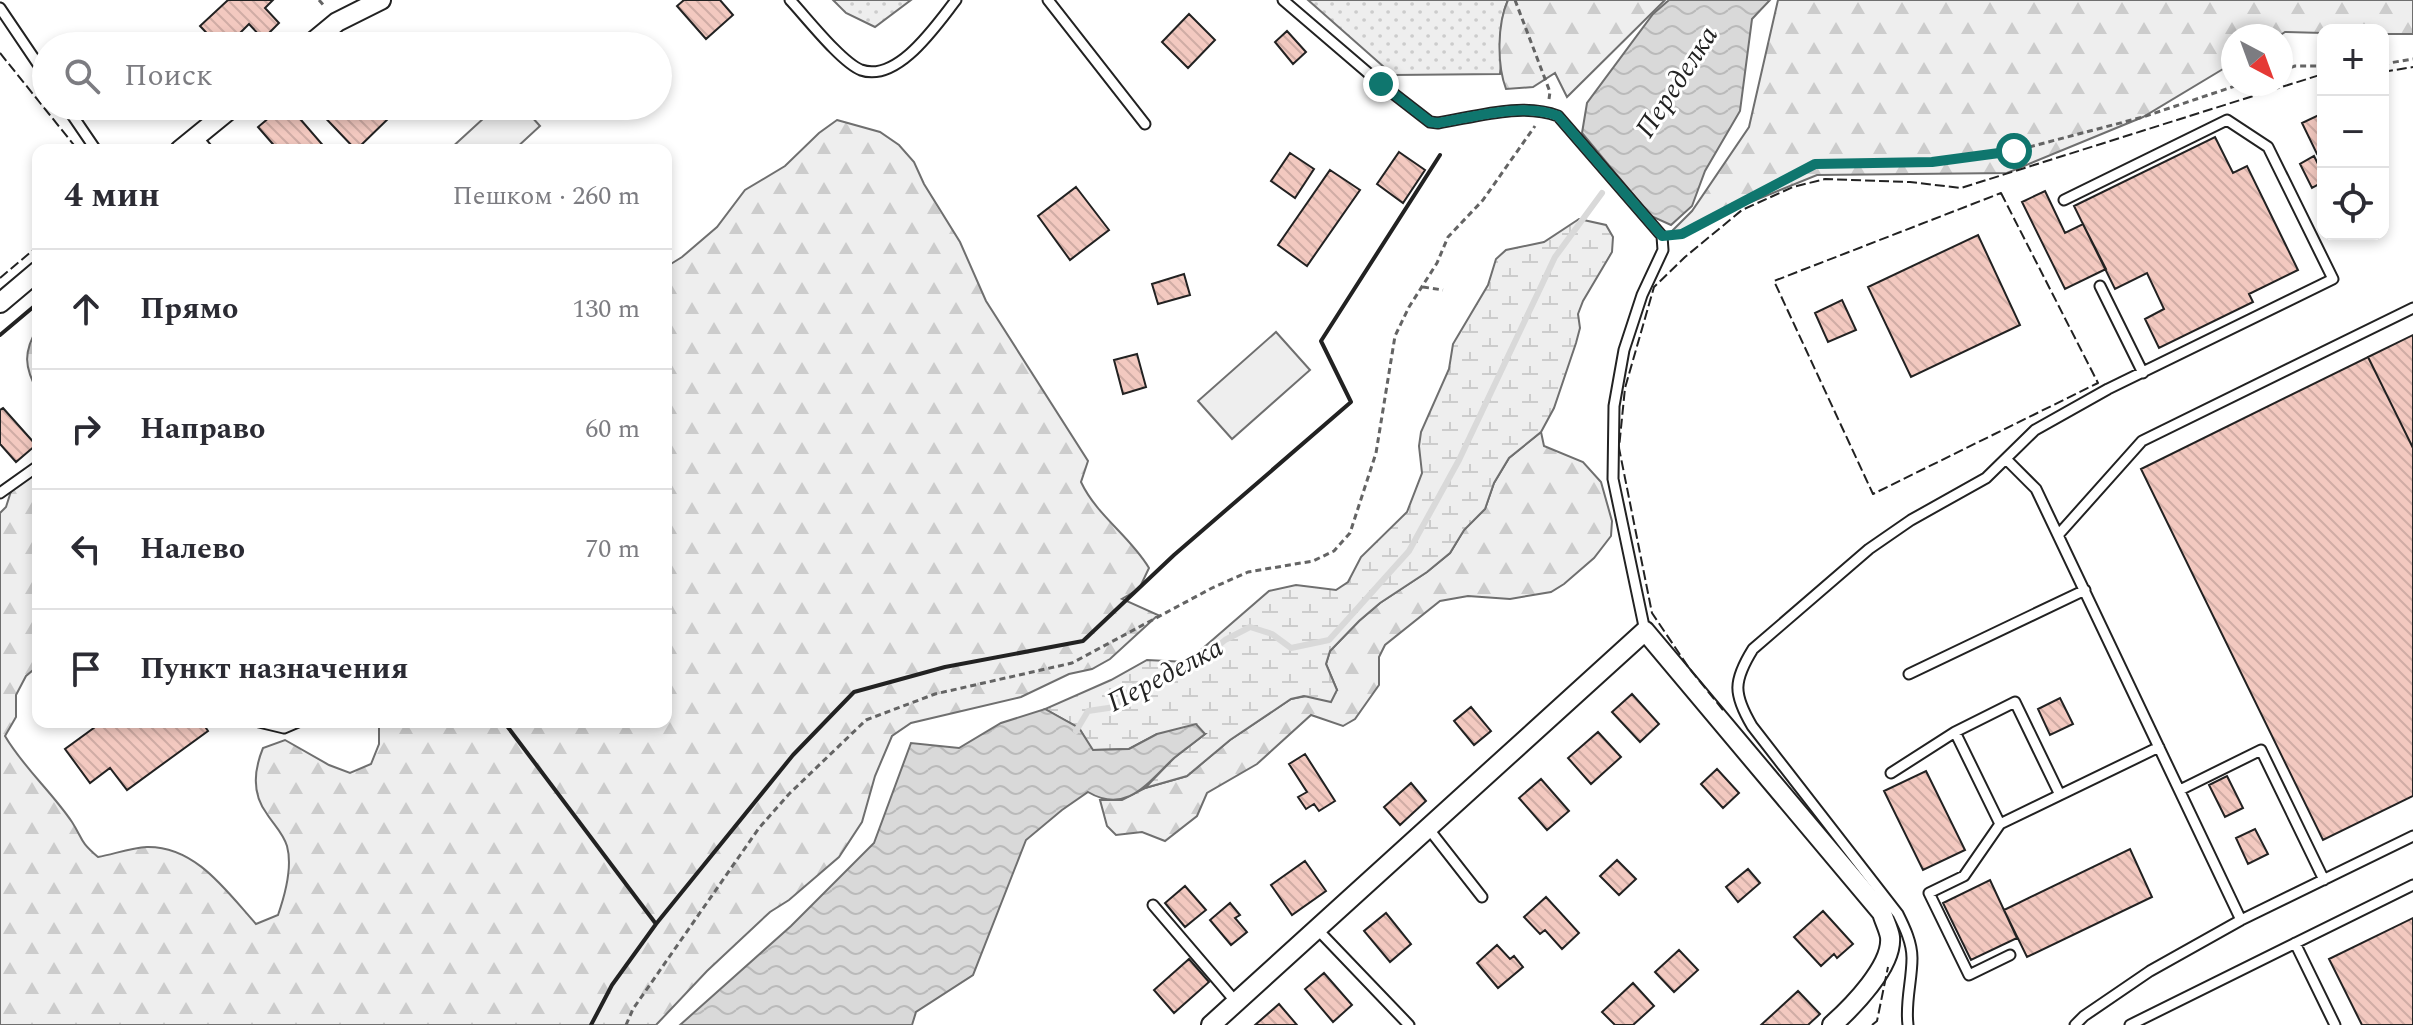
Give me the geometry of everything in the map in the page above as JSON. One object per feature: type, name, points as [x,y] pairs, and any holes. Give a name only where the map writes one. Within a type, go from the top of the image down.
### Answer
[{"type":"street","points":[[325,32],[337,22],[381,0]]},
{"type":"street","points":[[202,143],[222,120]]},
{"type":"street","points":[[0,303],[32,276]]},
{"type":"street","points":[[1212,1025],[1645,631],[1882,913],[1890,938],[1883,962],[1856,1003],[1832,1025]]},
{"type":"lane","points":[[790,0],[846,60],[863,71],[890,68],[923,44],[956,0]]},
{"type":"lane","points":[[1048,0],[1145,124]]},
{"type":"lane","points":[[1283,0],[1430,122],[1515,111],[1546,111],[1558,116],[1662,236],[1663,250],[1642,295],[1624,350],[1614,406],[1613,479],[1645,631]]},
{"type":"lane","points":[[0,8],[32,55]]},
{"type":"lane","points":[[76,120],[92,144]]},
{"type":"lane","points":[[1908,1025],[1906,1012],[1912,957],[1908,936],[1898,914],[1752,726],[1741,707],[1738,687],[1740,670],[1753,649],[1869,549],[1911,520],[1986,478],[2035,430],[2333,279],[2268,147],[2227,120],[2064,200]]},
{"type":"lane","points":[[2100,286],[2143,373]]},
{"type":"lane","points":[[2059,534],[2142,441],[2413,308]]},
{"type":"lane","points":[[2007,460],[2036,489],[2059,534],[2241,920]]},
{"type":"lane","points":[[0,493],[32,470]]},
{"type":"lane","points":[[1909,674],[2085,590]]},
{"type":"lane","points":[[1891,773],[1955,732],[2015,702],[2060,795]]},
{"type":"lane","points":[[1955,732],[2000,824]]},
{"type":"lane","points":[[2010,955],[1969,975],[1929,893],[1964,876],[2000,824],[2159,747]]},
{"type":"lane","points":[[2180,790],[2261,750],[2324,880]]},
{"type":"lane","points":[[1428,828],[1482,897]]},
{"type":"lane","points":[[2075,1025],[2150,971],[2241,920],[2413,836]]},
{"type":"lane","points":[[2130,1025],[2413,885]]},
{"type":"lane","points":[[1153,905],[1236,1002]]},
{"type":"lane","points":[[1317,929],[1409,1025]]},
{"type":"lane","points":[[2295,943],[2335,1025]]},
{"type":"path","points":[[626,1025],[633,1009],[759,828],[789,794],[866,720],[935,694],[1072,663],[1248,572],[1313,561],[1334,551],[1350,533],[1376,453],[1395,336],[1448,237],[1483,200],[1546,111],[1550,92],[1515,0]]},
{"type":"path","points":[[2389,63],[2413,59]]},
{"type":"path","points":[[2293,67],[2317,66]]},
{"type":"path","points":[[1662,236],[1682,234],[1815,164],[1932,162],[2014,151],[2143,117],[2221,91]]},
{"type":"path","points":[[1423,287],[1443,290]]},
{"type":"green space","points":[[833,0],[911,0],[875,27],[846,13]]},
{"type":"green space","points":[[1308,0],[1508,0],[1501,28],[1500,74],[1393,75]]},
{"type":"green space","points":[[1508,0],[1665,0],[1567,97],[1555,73],[1533,87],[1506,89],[1500,44]]},
{"type":"green space","points":[[1778,0],[2413,0],[2413,34],[2389,34],[2389,24],[2317,24],[2317,33],[2293,32],[2293,24],[2221,24],[2221,70],[2143,117],[2007,173],[1817,175],[1667,236],[1692,211],[1749,127]]},
{"type":"green space","points":[[482,120],[535,120],[540,126],[520,144],[456,144]]},
{"type":"green space","points":[[837,120],[880,132],[899,145],[914,162],[960,242],[986,301],[1088,461],[1081,482],[1149,568],[1139,589],[1122,599],[1158,615],[1110,659],[1092,669],[1069,674],[1021,697],[911,723],[892,736],[875,776],[862,822],[839,857],[789,900],[770,912],[707,971],[656,1025],[0,1025],[0,513],[6,507],[13,485],[32,474],[32,671],[16,695],[16,717],[5,736],[64,811],[84,843],[98,857],[147,847],[181,854],[222,885],[256,924],[278,915],[287,881],[289,854],[283,837],[262,806],[256,790],[256,773],[263,748],[285,740],[350,773],[371,764],[379,744],[379,728],[672,728],[672,263],[717,227],[745,190],[785,166]]},
{"type":"green space","points":[[1579,219],[1606,225],[1613,237],[1612,252],[1578,314],[1580,328],[1554,408],[1541,432],[1509,458],[1494,483],[1485,509],[1464,530],[1450,553],[1380,603],[1330,651],[1326,664],[1337,690],[1331,702],[1304,696],[1291,699],[1230,740],[1187,776],[1145,788],[1174,758],[1205,734],[1157,734],[1129,749],[1092,750],[1079,728],[1045,709],[1111,680],[1147,660],[1187,662],[1269,591],[1296,585],[1336,590],[1348,582],[1361,557],[1407,512],[1422,473],[1421,432],[1449,369],[1453,344],[1488,285],[1496,259],[1506,250],[1544,242]]},
{"type":"green space","points":[[1276,332],[1310,370],[1232,439],[1198,401]]},
{"type":"green space","points":[[32,340],[32,379],[27,360]]},
{"type":"green space","points":[[1541,432],[1544,446],[1583,462],[1601,482],[1612,521],[1611,536],[1594,558],[1551,592],[1510,599],[1468,596],[1440,601],[1385,645],[1379,657],[1379,685],[1355,719],[1343,726],[1311,715],[1257,764],[1207,793],[1197,816],[1165,841],[1142,832],[1116,835],[1107,826],[1100,800],[1122,800],[1145,788],[1187,776],[1230,740],[1291,699],[1337,690],[1326,664],[1330,651],[1380,603],[1450,553],[1464,530],[1485,509],[1494,483],[1509,458]]},
{"type":"water","points":[[1669,0],[1770,0],[1752,19],[1740,111],[1705,171],[1692,206],[1671,225],[1651,216],[1582,133],[1587,103],[1653,14]]},
{"type":"water","points":[[1045,709],[1079,728],[1093,750],[1129,749],[1157,734],[1196,724],[1205,734],[1136,793],[1114,800],[1088,792],[1026,840],[973,975],[916,1012],[912,1025],[680,1025],[791,926],[874,843],[911,743],[959,748],[1001,723]]},
{"type":"building","points":[[228,0],[273,0],[265,8],[279,23],[270,32],[256,32],[249,24],[241,32],[206,32],[200,26]]},
{"type":"building","points":[[684,0],[720,0],[733,15],[706,39],[677,6]]},
{"type":"building","points":[[1189,14],[1215,40],[1188,68],[1162,42]]},
{"type":"building","points":[[1287,31],[1306,52],[1293,64],[1275,42]]},
{"type":"building","points":[[2317,116],[2317,154],[2302,123]]},
{"type":"building","points":[[266,120],[301,120],[322,144],[273,144],[258,127]]},
{"type":"building","points":[[327,120],[387,120],[362,144],[350,144]]},
{"type":"building","points":[[2215,137],[2233,173],[2247,166],[2298,270],[2249,294],[2253,302],[2159,348],[2145,319],[2164,309],[2147,273],[2115,289],[2074,206]]},
{"type":"building","points":[[1399,152],[1425,170],[1403,203],[1377,184]]},
{"type":"building","points":[[1290,153],[1314,169],[1295,198],[1271,181]]},
{"type":"building","points":[[2314,156],[2317,185],[2312,188],[2300,164]]},
{"type":"building","points":[[1330,170],[1360,190],[1307,266],[1278,245]]},
{"type":"building","points":[[1076,187],[1109,230],[1070,260],[1038,216]]},
{"type":"building","points":[[2045,191],[2065,233],[2083,224],[2106,269],[2065,289],[2022,202]]},
{"type":"building","points":[[1978,235],[2020,325],[1911,377],[1868,287]]},
{"type":"building","points":[[1184,274],[1190,295],[1158,304],[1152,284]]},
{"type":"building","points":[[1842,300],[1856,330],[1828,342],[1815,313]]},
{"type":"building","points":[[2413,335],[2413,448],[2368,357]]},
{"type":"building","points":[[1137,354],[1146,387],[1123,394],[1114,360]]},
{"type":"building","points":[[2368,357],[2413,448],[2413,796],[2323,840],[2141,469]]},
{"type":"building","points":[[3,408],[32,441],[32,448],[16,462],[0,444],[0,410]]},
{"type":"building","points":[[1632,694],[1659,724],[1640,742],[1612,712]]},
{"type":"building","points":[[2060,698],[2073,724],[2050,735],[2038,709]]},
{"type":"building","points":[[1471,707],[1491,731],[1474,745],[1454,721]]},
{"type":"building","points":[[94,728],[206,728],[208,731],[127,790],[110,768],[90,783],[65,749]]},
{"type":"building","points":[[1598,732],[1621,757],[1591,784],[1568,758]]},
{"type":"building","points":[[1305,754],[1335,801],[1319,811],[1314,804],[1306,809],[1298,797],[1307,792],[1289,764]]},
{"type":"building","points":[[1717,769],[1739,793],[1723,808],[1701,784]]},
{"type":"building","points":[[1926,771],[1965,850],[1923,870],[1884,791]]},
{"type":"building","points":[[2227,776],[2243,808],[2225,817],[2209,785]]},
{"type":"building","points":[[1541,779],[1569,811],[1547,830],[1519,798]]},
{"type":"building","points":[[1411,783],[1426,801],[1400,825],[1384,807]]},
{"type":"building","points":[[2255,829],[2268,854],[2248,864],[2236,838]]},
{"type":"building","points":[[2130,849],[2152,897],[2027,957],[2004,910]]},
{"type":"building","points":[[1617,860],[1636,879],[1619,895],[1600,876]]},
{"type":"building","points":[[1305,861],[1326,891],[1292,915],[1271,885]]},
{"type":"building","points":[[1748,869],[1760,883],[1738,902],[1726,887]]},
{"type":"building","points":[[1990,880],[2017,938],[1971,960],[1943,903]]},
{"type":"building","points":[[1185,886],[1206,910],[1185,927],[1165,903]]},
{"type":"building","points":[[1546,897],[1579,933],[1562,949],[1545,930],[1540,934],[1524,917]]},
{"type":"building","points":[[1230,903],[1240,915],[1235,918],[1247,932],[1231,945],[1210,920]]},
{"type":"building","points":[[1823,911],[1853,944],[1837,958],[1834,954],[1821,966],[1794,937]]},
{"type":"building","points":[[1386,913],[1411,944],[1390,962],[1364,931]]},
{"type":"building","points":[[2413,918],[2413,1025],[2362,1025],[2329,959]]},
{"type":"building","points":[[1497,945],[1510,959],[1514,956],[1523,967],[1498,988],[1477,963]]},
{"type":"building","points":[[1679,950],[1698,970],[1674,992],[1655,972]]},
{"type":"building","points":[[1189,959],[1209,982],[1174,1013],[1154,990]]},
{"type":"building","points":[[1324,973],[1352,1005],[1333,1022],[1305,989]]},
{"type":"building","points":[[1633,983],[1654,1006],[1633,1025],[1615,1025],[1602,1012]]},
{"type":"building","points":[[1798,991],[1820,1014],[1808,1025],[1761,1025]]},
{"type":"building","points":[[1279,1004],[1297,1025],[1255,1025]]},
{"type":"waterway","name":"Переделка","points":[[1076,731],[1088,711],[1115,707],[1134,686],[1164,678],[1198,663],[1225,640],[1250,627],[1272,634],[1291,648],[1329,640],[1409,551],[1459,460],[1555,257],[1602,193]]},
{"type":"fence","points":[[0,53],[32,93]]},
{"type":"fence","points":[[2389,71],[2413,67]]},
{"type":"fence","points":[[1723,710],[1689,668],[1652,613],[1619,448],[1625,388],[1654,287],[1742,210],[1793,187],[1825,179],[1910,182],[1961,188],[2317,76]]},
{"type":"fence","points":[[54,120],[73,144]]},
{"type":"fence","points":[[2001,193],[2098,383],[1873,494],[1774,281],[2001,193]]},
{"type":"fence","points":[[0,278],[32,251]]},
{"type":"fence","points":[[1872,1025],[1877,1021],[1888,967]]},
{"type":"wall","points":[[656,924],[793,755],[854,692],[945,667],[1083,641],[1174,555],[1351,402],[1321,341],[1440,155]]},
{"type":"wall","points":[[0,335],[32,308]]},
{"type":"wall","points":[[509,728],[656,924],[612,985],[591,1025]]},
{"type":"route","points":[[1381,84],[1430,122],[1515,111],[1546,111],[1558,116],[1662,236],[1682,234],[1815,164],[1932,162],[2014,151]]}]
